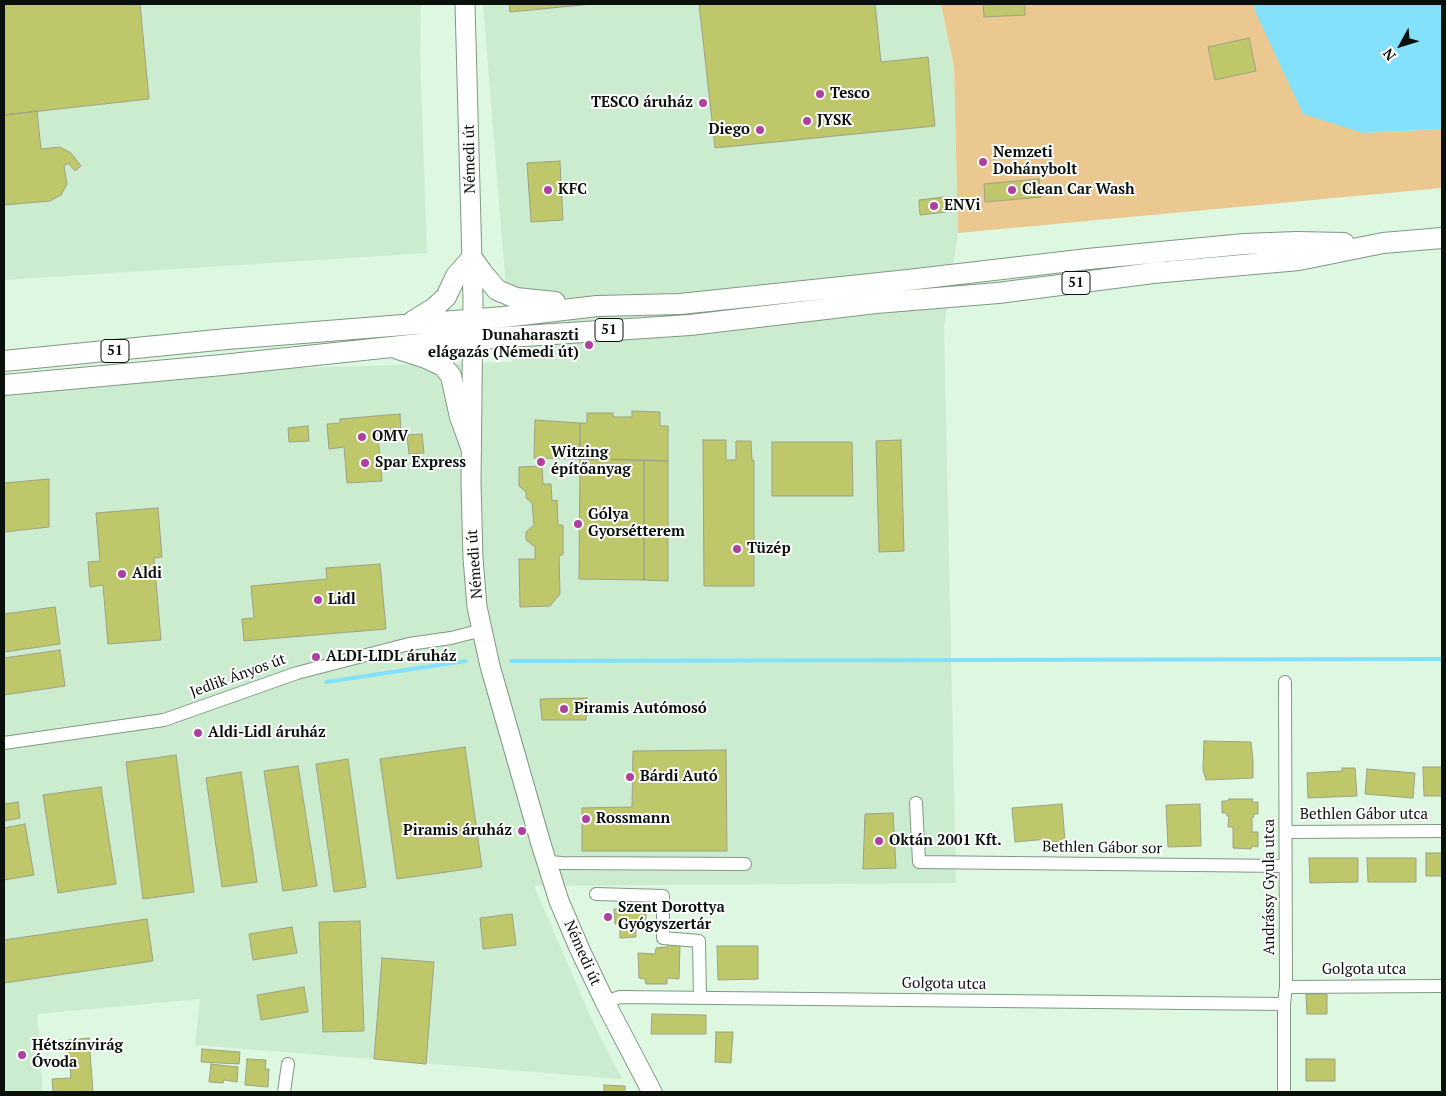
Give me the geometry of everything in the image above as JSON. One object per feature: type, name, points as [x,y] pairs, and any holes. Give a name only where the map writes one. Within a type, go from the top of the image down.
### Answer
[{"type":"main road","name":"Némedi út","points":[[465,4],[473,319],[471,447],[474,580],[482,630],[546,862],[562,909],[605,1002],[652,1092]]},
{"type":"main road","name":"51","points":[[4,361],[597,306],[680,304],[1088,259],[1244,244],[1297,242],[1383,243],[1442,238]]},
{"type":"main road","name":"51","points":[[4,385],[222,365],[390,346],[690,325],[876,303],[998,293],[1153,273],[1299,260],[1383,243]]},
{"type":"main road","points":[[409,324],[434,308],[446,297],[456,276],[472,258],[497,290],[516,298],[597,306]]},
{"type":"main road","points":[[390,346],[443,366],[451,376],[460,417],[471,447]]},
{"type":"street","name":"Jedlik Ányos út","points":[[4,744],[164,720],[297,673],[409,644],[451,638],[482,630]]},
{"type":"street","name":"Andrássy Gyula utca","points":[[1284,1092],[1284,1004],[1286,987],[1285,682]]},
{"type":"street","name":"Bethlen Gábor sor","points":[[916,802],[919,862],[1285,866]]},
{"type":"street","name":"Bethlen Gábor utca","points":[[1286,832],[1442,831]]},
{"type":"street","points":[[546,862],[745,864]]},
{"type":"street","points":[[596,894],[663,896],[663,938],[699,941],[700,998]]},
{"type":"street","name":"Golgota utca","points":[[1286,987],[1442,986]]},
{"type":"street","name":"Golgota utca","points":[[605,1002],[620,997],[1284,1004]]},
{"type":"street","points":[[284,1092],[288,1064]]},
{"type":"shaded area","points":[[4,4],[421,4],[420,53],[427,253],[4,280]]},
{"type":"shaded area","points":[[483,4],[941,4],[954,67],[958,233],[944,326],[956,883],[534,886],[595,1027],[622,1079],[195,1045],[200,999],[37,1014],[43,1092],[4,1092],[4,396],[224,370],[512,362]]},
{"type":"shaded area","points":[[941,4],[1254,4],[1255,11],[1363,133],[1442,129],[1442,188],[958,233],[954,67]]},
{"type":"water","points":[[1254,4],[1442,4],[1442,129],[1363,133],[1303,114],[1255,11]]},
{"type":"building","points":[[4,4],[140,4],[149,99],[4,115]]},
{"type":"building","points":[[509,4],[592,4],[510,12]]},
{"type":"building","name":"Tesco","points":[[699,4],[875,4],[881,62],[928,57],[935,126],[715,148]]},
{"type":"building","points":[[983,4],[1025,4],[1025,15],[984,17]]},
{"type":"building","points":[[1249,38],[1256,71],[1215,80],[1208,47]]},
{"type":"building","points":[[37,111],[41,149],[60,147],[71,153],[81,166],[75,171],[68,163],[64,166],[67,184],[61,195],[50,201],[4,205],[4,115]]},
{"type":"building","points":[[560,161],[563,220],[531,222],[527,163]]},
{"type":"building","name":"Clean Car Wash","points":[[1039,179],[1041,197],[985,202],[984,184]]},
{"type":"building","points":[[944,197],[946,212],[920,215],[919,200]]},
{"type":"building","points":[[632,411],[660,412],[660,426],[668,426],[668,461],[580,459],[580,423],[587,423],[587,413],[613,413],[613,417],[632,417]]},
{"type":"building","points":[[400,414],[401,435],[378,436],[382,481],[347,483],[344,447],[329,449],[327,424],[340,423],[340,419]]},
{"type":"building","points":[[535,420],[580,423],[580,459],[534,458]]},
{"type":"building","points":[[308,426],[309,441],[289,442],[288,428]]},
{"type":"building","points":[[422,434],[424,453],[409,454],[407,435]]},
{"type":"building","points":[[703,440],[726,440],[726,460],[736,460],[736,441],[751,441],[752,460],[754,460],[754,586],[704,586]]},
{"type":"building","points":[[901,440],[904,551],[879,552],[876,441]]},
{"type":"building","points":[[772,442],[852,442],[853,496],[772,496]]},
{"type":"building","points":[[580,459],[644,460],[644,580],[579,579]]},
{"type":"building","points":[[644,460],[668,461],[668,581],[644,580]]},
{"type":"building","points":[[542,466],[543,484],[551,484],[552,501],[557,500],[558,525],[563,525],[563,555],[559,555],[560,594],[550,606],[520,607],[519,559],[535,559],[535,547],[526,540],[526,532],[534,525],[532,503],[526,498],[526,492],[519,486],[519,467]]},
{"type":"building","points":[[49,479],[49,527],[4,532],[4,483]]},
{"type":"building","name":"Aldi","points":[[158,508],[162,557],[154,558],[161,640],[108,644],[103,585],[90,587],[88,562],[100,561],[96,513]]},
{"type":"building","name":"Lidl","points":[[380,564],[386,629],[244,641],[242,619],[254,618],[251,586],[327,579],[326,568]]},
{"type":"building","points":[[55,607],[60,644],[4,652],[4,614]]},
{"type":"building","points":[[60,650],[65,686],[4,695],[4,658]]},
{"type":"building","name":"Piramis Autómosó","points":[[587,698],[586,720],[542,720],[540,699]]},
{"type":"building","points":[[1204,741],[1251,742],[1253,778],[1206,780],[1203,770]]},
{"type":"building","points":[[465,747],[482,867],[397,879],[380,759]]},
{"type":"building","points":[[726,750],[727,851],[582,851],[582,808],[632,807],[633,751]]},
{"type":"building","points":[[176,755],[194,892],[143,899],[126,762]]},
{"type":"building","points":[[348,759],[366,887],[334,892],[316,764]]},
{"type":"building","points":[[298,766],[317,886],[283,891],[264,771]]},
{"type":"building","points":[[1423,767],[1442,767],[1442,796],[1424,796]]},
{"type":"building","points":[[1342,768],[1355,768],[1357,796],[1308,798],[1307,773],[1342,771]]},
{"type":"building","points":[[1367,769],[1415,773],[1413,798],[1365,794]]},
{"type":"building","points":[[241,772],[257,882],[222,887],[206,778]]},
{"type":"building","points":[[101,787],[116,884],[58,893],[43,795]]},
{"type":"building","points":[[1229,799],[1253,799],[1252,802],[1258,802],[1258,814],[1253,814],[1254,817],[1252,817],[1252,832],[1258,832],[1258,847],[1252,846],[1251,849],[1233,848],[1233,827],[1228,827],[1229,816],[1227,816],[1227,813],[1222,813],[1222,801],[1228,801]]},
{"type":"building","points":[[18,802],[20,818],[4,821],[4,804]]},
{"type":"building","points":[[1062,804],[1065,841],[1048,842],[1048,839],[1015,842],[1012,808]]},
{"type":"building","points":[[1200,804],[1201,846],[1168,847],[1166,805]]},
{"type":"building","name":"Oktán 2001 Kft.","points":[[893,813],[896,868],[863,869],[865,814]]},
{"type":"building","points":[[25,824],[34,875],[4,880],[4,828]]},
{"type":"building","points":[[1426,853],[1442,853],[1442,876],[1426,876]]},
{"type":"building","points":[[1309,858],[1358,858],[1358,882],[1310,883]]},
{"type":"building","points":[[1367,858],[1416,858],[1416,882],[1368,882]]},
{"type":"building","points":[[626,904],[646,904],[646,926],[636,926],[636,937],[620,938],[620,924],[615,924],[614,909],[626,909]]},
{"type":"building","points":[[512,914],[516,945],[483,949],[480,918]]},
{"type":"building","points":[[147,919],[153,961],[4,983],[4,940]]},
{"type":"building","points":[[360,921],[364,1031],[323,1032],[319,922]]},
{"type":"building","points":[[292,927],[297,953],[253,960],[249,934]]},
{"type":"building","points":[[668,944],[680,944],[679,979],[667,978],[667,984],[646,984],[645,979],[639,978],[638,953],[655,954],[656,948],[667,947]]},
{"type":"building","points":[[717,946],[758,946],[758,979],[718,980]]},
{"type":"building","points":[[382,958],[434,962],[426,1064],[374,1059]]},
{"type":"building","points":[[304,987],[308,1012],[261,1020],[257,995]]},
{"type":"building","points":[[1306,994],[1327,994],[1327,1014],[1307,1014]]},
{"type":"building","points":[[652,1014],[706,1015],[706,1034],[651,1034]]},
{"type":"building","points":[[716,1032],[733,1032],[731,1063],[715,1062]]},
{"type":"building","points":[[89,1038],[93,1092],[53,1092],[52,1079],[71,1078],[68,1040]]},
{"type":"building","points":[[202,1049],[240,1052],[239,1064],[201,1062]]},
{"type":"building","points":[[247,1059],[266,1060],[265,1069],[269,1069],[268,1087],[245,1085]]},
{"type":"building","points":[[1306,1059],[1335,1059],[1335,1081],[1306,1081]]},
{"type":"building","points":[[211,1064],[238,1067],[237,1082],[224,1080],[223,1083],[209,1082]]},
{"type":"building","points":[[604,1085],[625,1086],[625,1092],[604,1092]]},
{"type":"waterway","points":[[511,661],[1442,659]]},
{"type":"waterway","points":[[326,682],[466,661]]},
{"type":"place","name":"Tesco","points":[[820,94]]},
{"type":"place","name":"TESCO áruház","points":[[703,103]]},
{"type":"place","name":"JYSK","points":[[807,121]]},
{"type":"place","name":"Diego","points":[[760,130]]},
{"type":"place","name":"Nemzeti Dohánybolt","points":[[983,162]]},
{"type":"place","name":"KFC","points":[[548,190]]},
{"type":"place","name":"Clean Car Wash","points":[[1012,190]]},
{"type":"place","name":"ENVi","points":[[934,206]]},
{"type":"place","name":"Dunaharaszti elágazás (Némedi út)","points":[[589,345]]},
{"type":"place","name":"OMV","points":[[362,437]]},
{"type":"place","name":"Witzing építőanyag","points":[[541,462]]},
{"type":"place","name":"Spar Express","points":[[365,463]]},
{"type":"place","name":"Gólya Gyorsétterem","points":[[578,524]]},
{"type":"place","name":"Tüzép","points":[[737,549]]},
{"type":"place","name":"Aldi","points":[[122,574]]},
{"type":"place","name":"Lidl","points":[[318,600]]},
{"type":"place","name":"ALDI-LIDL áruház","points":[[316,657]]},
{"type":"place","name":"Piramis Autómosó","points":[[564,709]]},
{"type":"place","name":"Aldi-Lidl áruház","points":[[198,733]]},
{"type":"place","name":"Bárdi Autó","points":[[630,777]]},
{"type":"place","name":"Rossmann","points":[[586,819]]},
{"type":"place","name":"Piramis áruház","points":[[522,831]]},
{"type":"place","name":"Oktán 2001 Kft.","points":[[879,841]]},
{"type":"place","name":"Szent Dorottya Gyógyszertár","points":[[608,917]]},
{"type":"place","name":"Hétszínvirág Óvoda","points":[[22,1055]]}]
